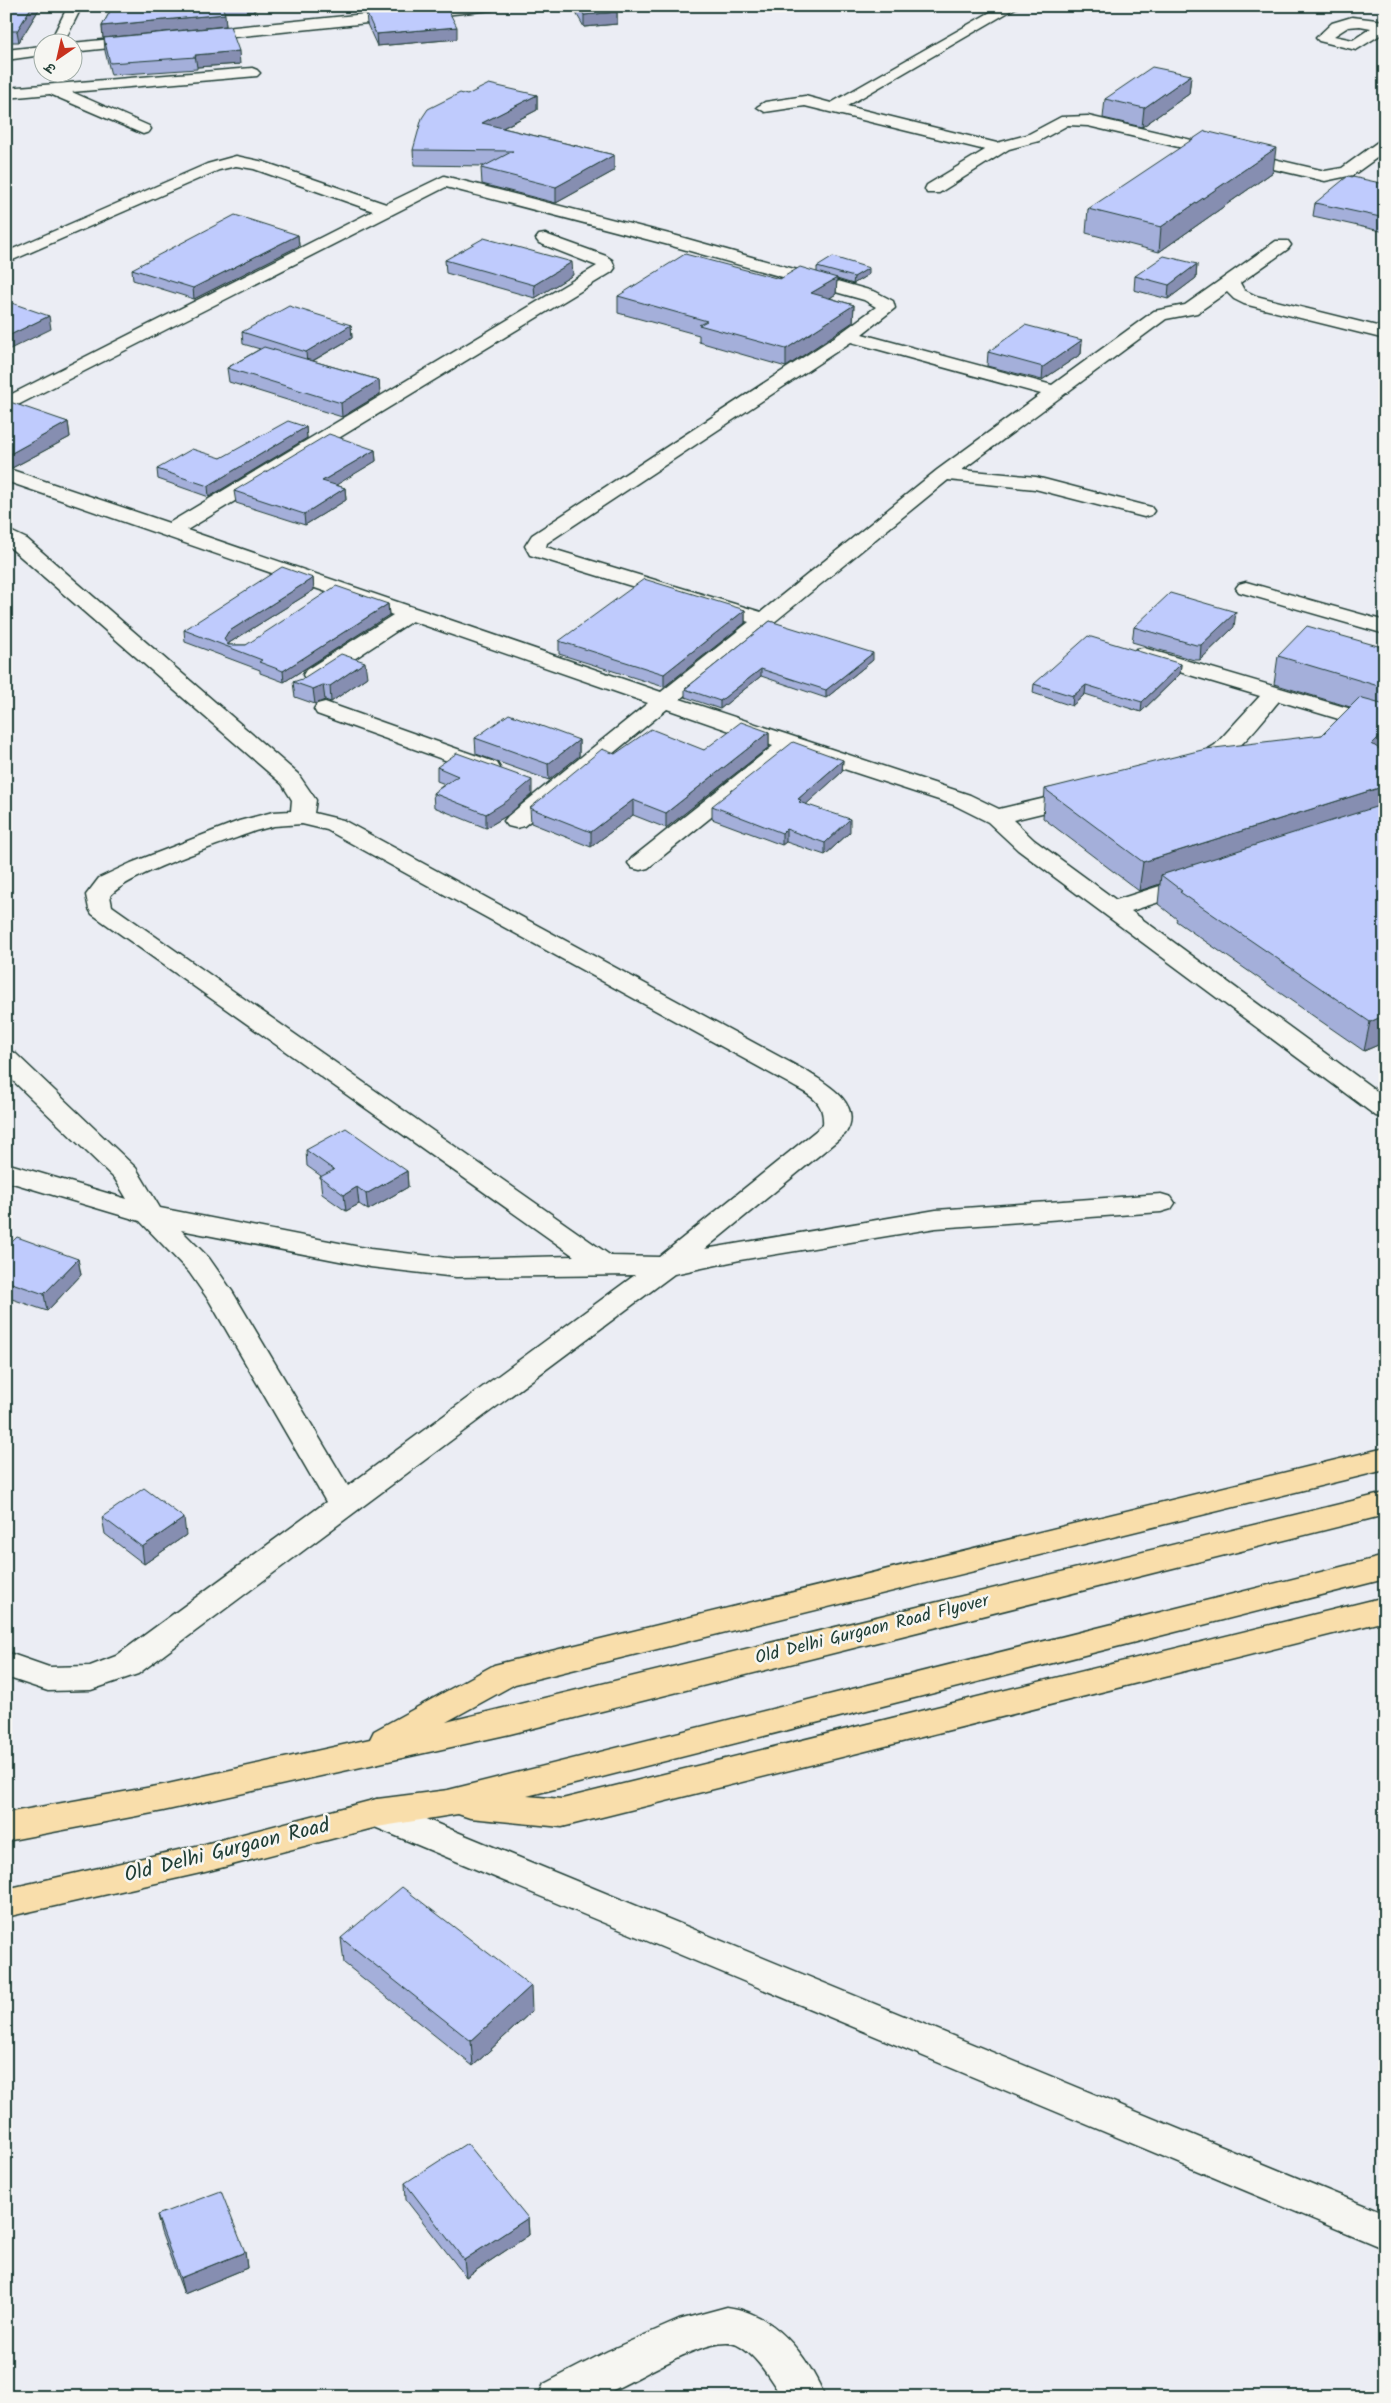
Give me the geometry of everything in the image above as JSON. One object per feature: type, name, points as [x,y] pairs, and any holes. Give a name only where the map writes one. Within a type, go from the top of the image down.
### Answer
[{"type":"main road","points":[[6,1827],[163,1798],[358,1755],[506,1674],[1385,1459]]},
{"type":"main road","name":"Old Delhi Gurgaon Road Flyover","points":[[358,1755],[510,1721],[1385,1504]]},
{"type":"main road","points":[[448,1803],[1385,1567]]},
{"type":"main road","points":[[448,1803],[562,1813],[1385,1608]]},
{"type":"main road","name":"Old Delhi Gurgaon Road","points":[[6,1903],[205,1858],[377,1813],[448,1803]]},
{"type":"street","points":[[62,32],[75,6]]},
{"type":"street","points":[[180,37],[492,6]]},
{"type":"street","points":[[833,108],[1012,6]]},
{"type":"street","points":[[268,28],[275,14]]},
{"type":"street","points":[[1345,21],[1358,21],[1384,26],[1360,44],[1352,45],[1328,39],[1324,36],[1345,21]]},
{"type":"street","points":[[82,47],[161,39]]},
{"type":"street","points":[[1338,55],[1352,45]]},
{"type":"street","points":[[6,55],[32,52]]},
{"type":"street","points":[[6,93],[252,73]]},
{"type":"street","points":[[51,88],[143,129]]},
{"type":"street","points":[[765,107],[797,101],[998,148]]},
{"type":"street","points":[[933,189],[1010,142],[1032,138],[1058,123],[1076,120],[1325,176],[1347,172],[1385,144]]},
{"type":"street","points":[[6,258],[204,171],[236,161],[258,165],[387,210]]},
{"type":"street","points":[[6,405],[444,181],[671,240],[870,296],[887,305],[878,315],[540,539],[535,546],[537,551],[549,555],[762,619]]},
{"type":"street","points":[[172,530],[606,268],[606,264],[600,260],[545,239]]},
{"type":"street","points":[[516,821],[554,792],[762,619],[944,474],[1160,315],[1191,309],[1282,245]]},
{"type":"street","points":[[1230,282],[1239,296],[1250,300],[1385,334]]},
{"type":"street","points":[[848,336],[1056,392]]},
{"type":"street","points":[[6,474],[789,744],[962,800],[996,817],[1026,845],[1385,1110]]},
{"type":"street","points":[[944,474],[1036,483],[1144,511]]},
{"type":"street","points":[[6,535],[20,544],[138,644],[290,779],[304,800],[302,817]]},
{"type":"street","points":[[311,603],[335,587]]},
{"type":"street","points":[[1246,588],[1385,628]]},
{"type":"street","points":[[294,688],[409,614]]},
{"type":"street","points":[[1126,649],[1385,726]]},
{"type":"street","points":[[1172,774],[1202,764],[1223,750],[1274,694]]},
{"type":"street","points":[[325,709],[554,792]]},
{"type":"street","points":[[640,863],[789,744]]},
{"type":"street","points":[[996,817],[1098,792]]},
{"type":"street","points":[[6,1664],[48,1679],[91,1678],[127,1665],[665,1267],[836,1128],[836,1112],[827,1096],[797,1077],[335,825],[302,817],[273,819],[247,826],[139,868],[108,883],[98,896],[101,909],[605,1266]]},
{"type":"street","points":[[1112,909],[1216,876]]},
{"type":"street","points":[[6,1058],[126,1174],[150,1215],[199,1265],[222,1298],[344,1506]]},
{"type":"street","points":[[6,1172],[150,1215],[370,1258],[417,1265],[456,1268],[665,1267],[740,1251],[936,1219],[1161,1204]]},
{"type":"street","points":[[377,1813],[1385,2232]]},
{"type":"street","points":[[558,2397],[674,2340],[716,2325],[740,2326],[773,2349],[805,2397]]},
{"type":"building","points":[[6,6],[32,6],[17,31],[6,31]]},
{"type":"building","points":[[113,6],[222,6],[225,14],[102,26]]},
{"type":"building","points":[[446,6],[457,27],[376,34],[366,12]]},
{"type":"building","points":[[579,6],[613,6],[617,12],[584,15]]},
{"type":"building","points":[[230,26],[239,51],[195,55],[196,57],[110,63],[104,38]]},
{"type":"building","points":[[1152,67],[1191,75],[1144,108],[1105,99]]},
{"type":"building","points":[[489,84],[537,95],[482,123],[614,155],[556,187],[481,168],[513,151],[413,150],[422,118],[428,109],[460,93],[467,95]]},
{"type":"building","points":[[1205,131],[1276,148],[1161,227],[1088,209]]},
{"type":"building","points":[[1348,176],[1385,184],[1385,218],[1315,203]]},
{"type":"building","points":[[235,215],[298,235],[193,288],[132,269]]},
{"type":"building","points":[[484,238],[572,262],[534,285],[445,260]]},
{"type":"building","points":[[685,254],[780,279],[800,267],[837,278],[811,293],[854,305],[786,349],[699,325],[707,321],[618,296]]},
{"type":"building","points":[[1164,256],[1197,264],[1169,285],[1135,276]]},
{"type":"building","points":[[833,257],[869,268],[854,277],[817,267]]},
{"type":"building","points":[[6,301],[49,316],[6,337]]},
{"type":"building","points":[[289,306],[351,325],[306,352],[242,332]]},
{"type":"building","points":[[1025,325],[1082,340],[1043,367],[988,352]]},
{"type":"building","points":[[264,347],[379,380],[341,403],[227,368]]},
{"type":"building","points":[[10,402],[68,422],[10,454],[6,453],[6,404]]},
{"type":"building","points":[[288,421],[306,427],[208,486],[157,469],[192,449],[221,458]]},
{"type":"building","points":[[329,434],[375,450],[322,481],[345,488],[304,514],[234,491]]},
{"type":"building","points":[[282,567],[313,578],[228,632],[224,639],[228,645],[246,645],[336,586],[388,604],[283,671],[259,662],[262,660],[184,630]]},
{"type":"building","points":[[644,579],[745,610],[664,674],[559,641]]},
{"type":"building","points":[[1170,593],[1236,612],[1201,645],[1134,627]]},
{"type":"building","points":[[770,621],[873,653],[826,690],[761,669],[720,701],[685,689]]},
{"type":"building","points":[[1307,626],[1385,648],[1385,688],[1278,656]]},
{"type":"building","points":[[1088,636],[1181,664],[1142,702],[1086,685],[1073,696],[1034,684]]},
{"type":"building","points":[[341,654],[365,662],[330,686],[323,685],[313,689],[293,682],[302,679]]},
{"type":"building","points":[[1359,698],[1385,705],[1385,731],[1372,744],[1385,753],[1385,786],[1143,862],[1045,789],[1206,749],[1322,735]]},
{"type":"building","points":[[509,714],[579,740],[548,764],[475,738]]},
{"type":"building","points":[[741,722],[769,732],[666,813],[633,800],[591,832],[530,808],[602,749],[615,754],[651,729],[704,750]]},
{"type":"building","points":[[793,742],[843,760],[798,799],[801,800],[799,802],[850,819],[825,843],[786,829],[782,833],[712,806]]},
{"type":"building","points":[[457,753],[532,780],[507,801],[486,814],[433,793],[458,776],[437,767]]},
{"type":"building","points":[[1385,804],[1385,1015],[1370,1022],[1180,892],[1182,891],[1161,875]]},
{"type":"building","points":[[346,1128],[407,1171],[366,1194],[357,1187],[344,1195],[320,1177],[334,1170],[306,1150]]},
{"type":"building","points":[[17,1237],[78,1259],[44,1294],[6,1281],[6,1248]]},
{"type":"building","points":[[144,1488],[184,1518],[142,1547],[102,1517]]},
{"type":"building","points":[[402,1887],[531,1986],[471,2041],[341,1938]]},
{"type":"building","points":[[467,2143],[528,2218],[464,2260],[405,2183]]},
{"type":"building","points":[[221,2191],[245,2252],[180,2278],[157,2215]]}]
